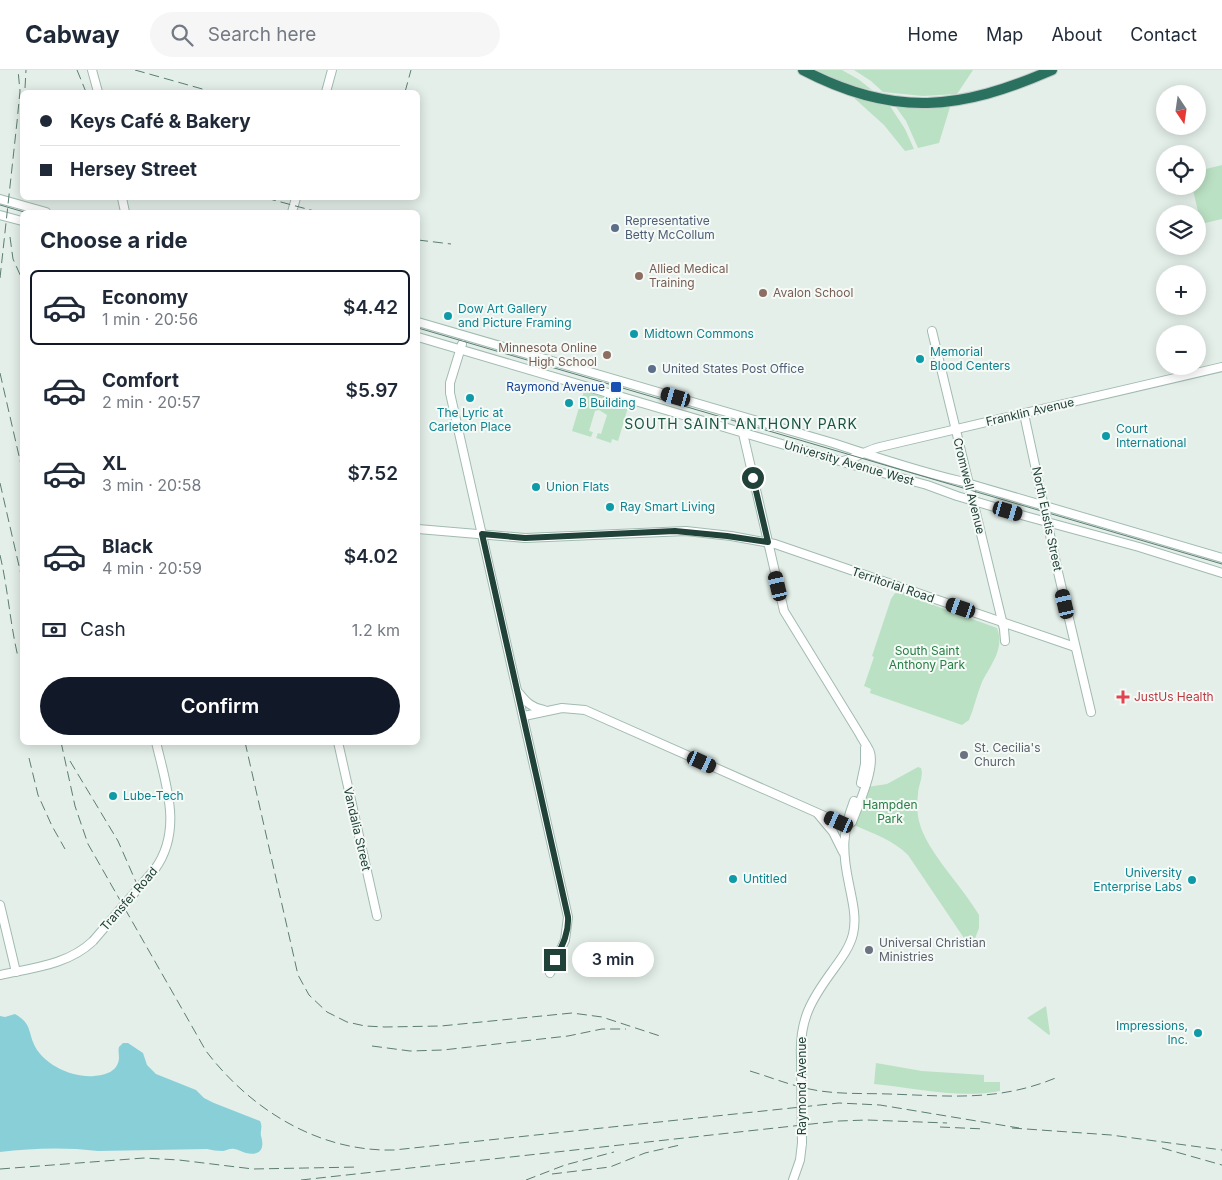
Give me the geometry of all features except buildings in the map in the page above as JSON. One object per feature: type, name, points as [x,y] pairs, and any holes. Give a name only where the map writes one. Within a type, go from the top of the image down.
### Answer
[{"type":"highway","points":[[803,70],[854,92],[892,101],[916,103],[933,103],[982,96],[1052,70]]},
{"type":"street","points":[[92,70],[97,90]]},
{"type":"street","points":[[327,90],[332,70]]},
{"type":"street","points":[[0,199],[39,210]]},
{"type":"street","points":[[0,215],[20,220]]},
{"type":"street","name":"University Avenue West","points":[[420,323],[923,472],[1024,499],[1222,558]]},
{"type":"street","name":"Cromwell Avenue","points":[[932,331],[974,500],[1004,629],[1005,641]]},
{"type":"street","name":"University Avenue West","points":[[420,337],[461,347],[841,462],[928,485],[990,506],[1139,547],[1222,574]]},
{"type":"street","points":[[461,347],[450,383],[450,393],[568,917],[565,940],[550,973]]},
{"type":"street","name":"Franklin Avenue","points":[[841,462],[880,447],[1222,368]]},
{"type":"street","name":"North Eustis Street","points":[[1024,414],[1091,712]]},
{"type":"street","name":"Raymond Avenue","points":[[739,416],[784,611],[870,754],[869,774],[852,822],[847,826],[844,844],[844,856],[854,916],[853,935],[843,955],[814,997],[805,1017],[800,1035],[802,1143],[800,1160],[793,1180]]},
{"type":"street","name":"Territorial Road","points":[[420,529],[525,538],[680,531],[768,542],[1075,646]]},
{"type":"street","points":[[517,690],[524,700],[531,705],[548,711]]},
{"type":"street","points":[[524,716],[571,708],[585,710],[847,826]]},
{"type":"street","name":"Transfer Road","points":[[0,976],[66,960],[81,952],[93,941],[155,869],[166,849],[171,820],[169,799],[157,745]]},
{"type":"street","name":"Vandalia Street","points":[[339,745],[377,916]]},
{"type":"street","points":[[816,812],[833,832],[844,856]]},
{"type":"street","points":[[0,905],[16,972]]},
{"type":"street","points":[[0,936],[5,927]]},
{"type":"green space","points":[[816,70],[842,70],[872,90],[849,85]]},
{"type":"green space","points":[[854,70],[973,70],[957,94],[923,96],[883,92],[871,81]]},
{"type":"green space","points":[[853,97],[890,106],[905,129],[914,149],[905,151],[884,125]]},
{"type":"green space","points":[[896,107],[950,107],[939,143],[918,148],[906,121]]},
{"type":"green space","points":[[1222,165],[1222,219],[1206,223],[1206,205],[1196,205],[1194,195],[1206,195],[1206,169]]},
{"type":"green space","points":[[584,391],[629,404],[618,441],[612,439],[611,443],[596,438],[598,433],[601,434],[607,415],[599,410],[595,411],[589,431],[593,432],[591,437],[572,431]]},
{"type":"green space","name":"South Saint Anthony Park","points":[[895,593],[903,594],[997,628],[999,643],[996,656],[982,682],[969,720],[962,725],[870,693],[871,689],[864,686],[891,599]]},
{"type":"green space","name":"Hampden Park","points":[[918,767],[921,768],[922,774],[917,800],[919,821],[923,833],[937,857],[979,915],[979,928],[973,944],[968,944],[908,855],[890,842],[856,826],[855,823],[867,787],[887,784]]},
{"type":"green space","points":[[1046,1006],[1050,1034],[1049,1035],[1027,1018]]},
{"type":"green space","points":[[876,1063],[922,1071],[984,1075],[984,1082],[1000,1082],[1000,1091],[969,1094],[874,1084]]},
{"type":"water","points":[[15,1014],[26,1023],[37,1050],[43,1057],[58,1068],[76,1075],[102,1075],[114,1070],[118,1063],[119,1047],[123,1043],[128,1043],[143,1053],[147,1065],[156,1074],[196,1090],[204,1098],[214,1103],[260,1121],[262,1148],[258,1152],[251,1154],[237,1149],[223,1151],[207,1149],[98,1151],[49,1148],[0,1152],[0,1016],[5,1017]]},
{"type":"tram line","points":[[0,205],[20,211]]},
{"type":"tram line","points":[[420,329],[1222,564]]},
{"type":"railway","points":[[0,278],[20,91],[18,70]]},
{"type":"railway","points":[[25,88],[26,70]]},
{"type":"railway","points":[[77,70],[85,90]]},
{"type":"railway","points":[[135,70],[206,90]]},
{"type":"railway","points":[[406,90],[411,70]]},
{"type":"railway","points":[[273,200],[311,210]]},
{"type":"railway","points":[[10,237],[13,259],[20,275]]},
{"type":"railway","points":[[420,240],[451,244]]},
{"type":"railway","points":[[0,373],[20,460]]},
{"type":"railway","points":[[0,483],[20,570]]},
{"type":"railway","points":[[0,555],[18,657]]},
{"type":"railway","points":[[62,745],[75,806],[88,844],[206,1051],[244,1092],[265,1109],[313,1135],[339,1144],[366,1149],[394,1150],[839,1103],[880,1105],[1019,1128]]},
{"type":"railway","points":[[246,745],[298,975],[309,995],[327,1012],[347,1022],[365,1026],[385,1027],[441,1026],[572,1013],[602,1017],[663,1037]]},
{"type":"railway","points":[[29,758],[38,795],[65,849]]},
{"type":"railway","points":[[70,761],[118,841],[136,882]]},
{"type":"railway","points":[[372,1046],[410,1051],[443,1050],[568,1036],[602,1029],[626,1029]]},
{"type":"railway","points":[[750,1071],[812,1090],[933,1096],[995,1094],[1036,1085],[1058,1077]]},
{"type":"railway","points":[[301,1180],[839,1121],[867,1120],[947,1123]]},
{"type":"railway","points":[[940,1127],[985,1129]]},
{"type":"railway","points":[[1012,1128],[1111,1135],[1222,1150]]},
{"type":"railway","points":[[552,1174],[610,1167],[645,1153],[680,1145]]},
{"type":"railway","points":[[1162,1148],[1222,1165]]},
{"type":"railway","points":[[526,1180],[565,1165],[614,1152]]},
{"type":"railway","points":[[0,1169],[144,1158],[179,1160],[253,1169],[359,1167]]},
{"type":"place","name":"Representative Betty McCollum","points":[[615,228]]},
{"type":"place","name":"Allied Medical Training","points":[[639,276]]},
{"type":"place","name":"Avalon School","points":[[763,293]]},
{"type":"place","name":"Dow Art Gallery and Picture Framing","points":[[448,316]]},
{"type":"place","name":"Midtown Commons","points":[[634,334]]},
{"type":"place","name":"Minnesota Online High School","points":[[607,355]]},
{"type":"place","name":"Memorial Blood Centers","points":[[920,359]]},
{"type":"place","name":"United States Post Office","points":[[652,369]]},
{"type":"place","name":"Raymond Avenue","points":[[616,387]]},
{"type":"place","name":"The Lyric at Carleton Place","points":[[470,398]]},
{"type":"place","name":"B Building","points":[[569,403]]},
{"type":"place","name":"Court International","points":[[1106,436]]},
{"type":"place","name":"Union Flats","points":[[536,487]]},
{"type":"place","name":"Ray Smart Living","points":[[610,507]]},
{"type":"place","name":"JustUs Health","points":[[1123,697]]},
{"type":"place","name":"St. Cecilia's Church","points":[[964,755]]},
{"type":"place","name":"Lube-Tech","points":[[113,796]]},
{"type":"place","name":"Untitled","points":[[733,879]]},
{"type":"place","name":"University Enterprise Labs","points":[[1192,880]]},
{"type":"place","name":"Universal Christian Ministries","points":[[869,950]]},
{"type":"place","name":"Impressions, Inc.","points":[[1198,1033]]},
{"type":"district","name":"SOUTH SAINT ANTHONY PARK","points":[[741,424]]},
{"type":"route","points":[[555,960],[565,940],[568,917],[482,534],[525,538],[686,531],[768,542],[753,478]]}]
